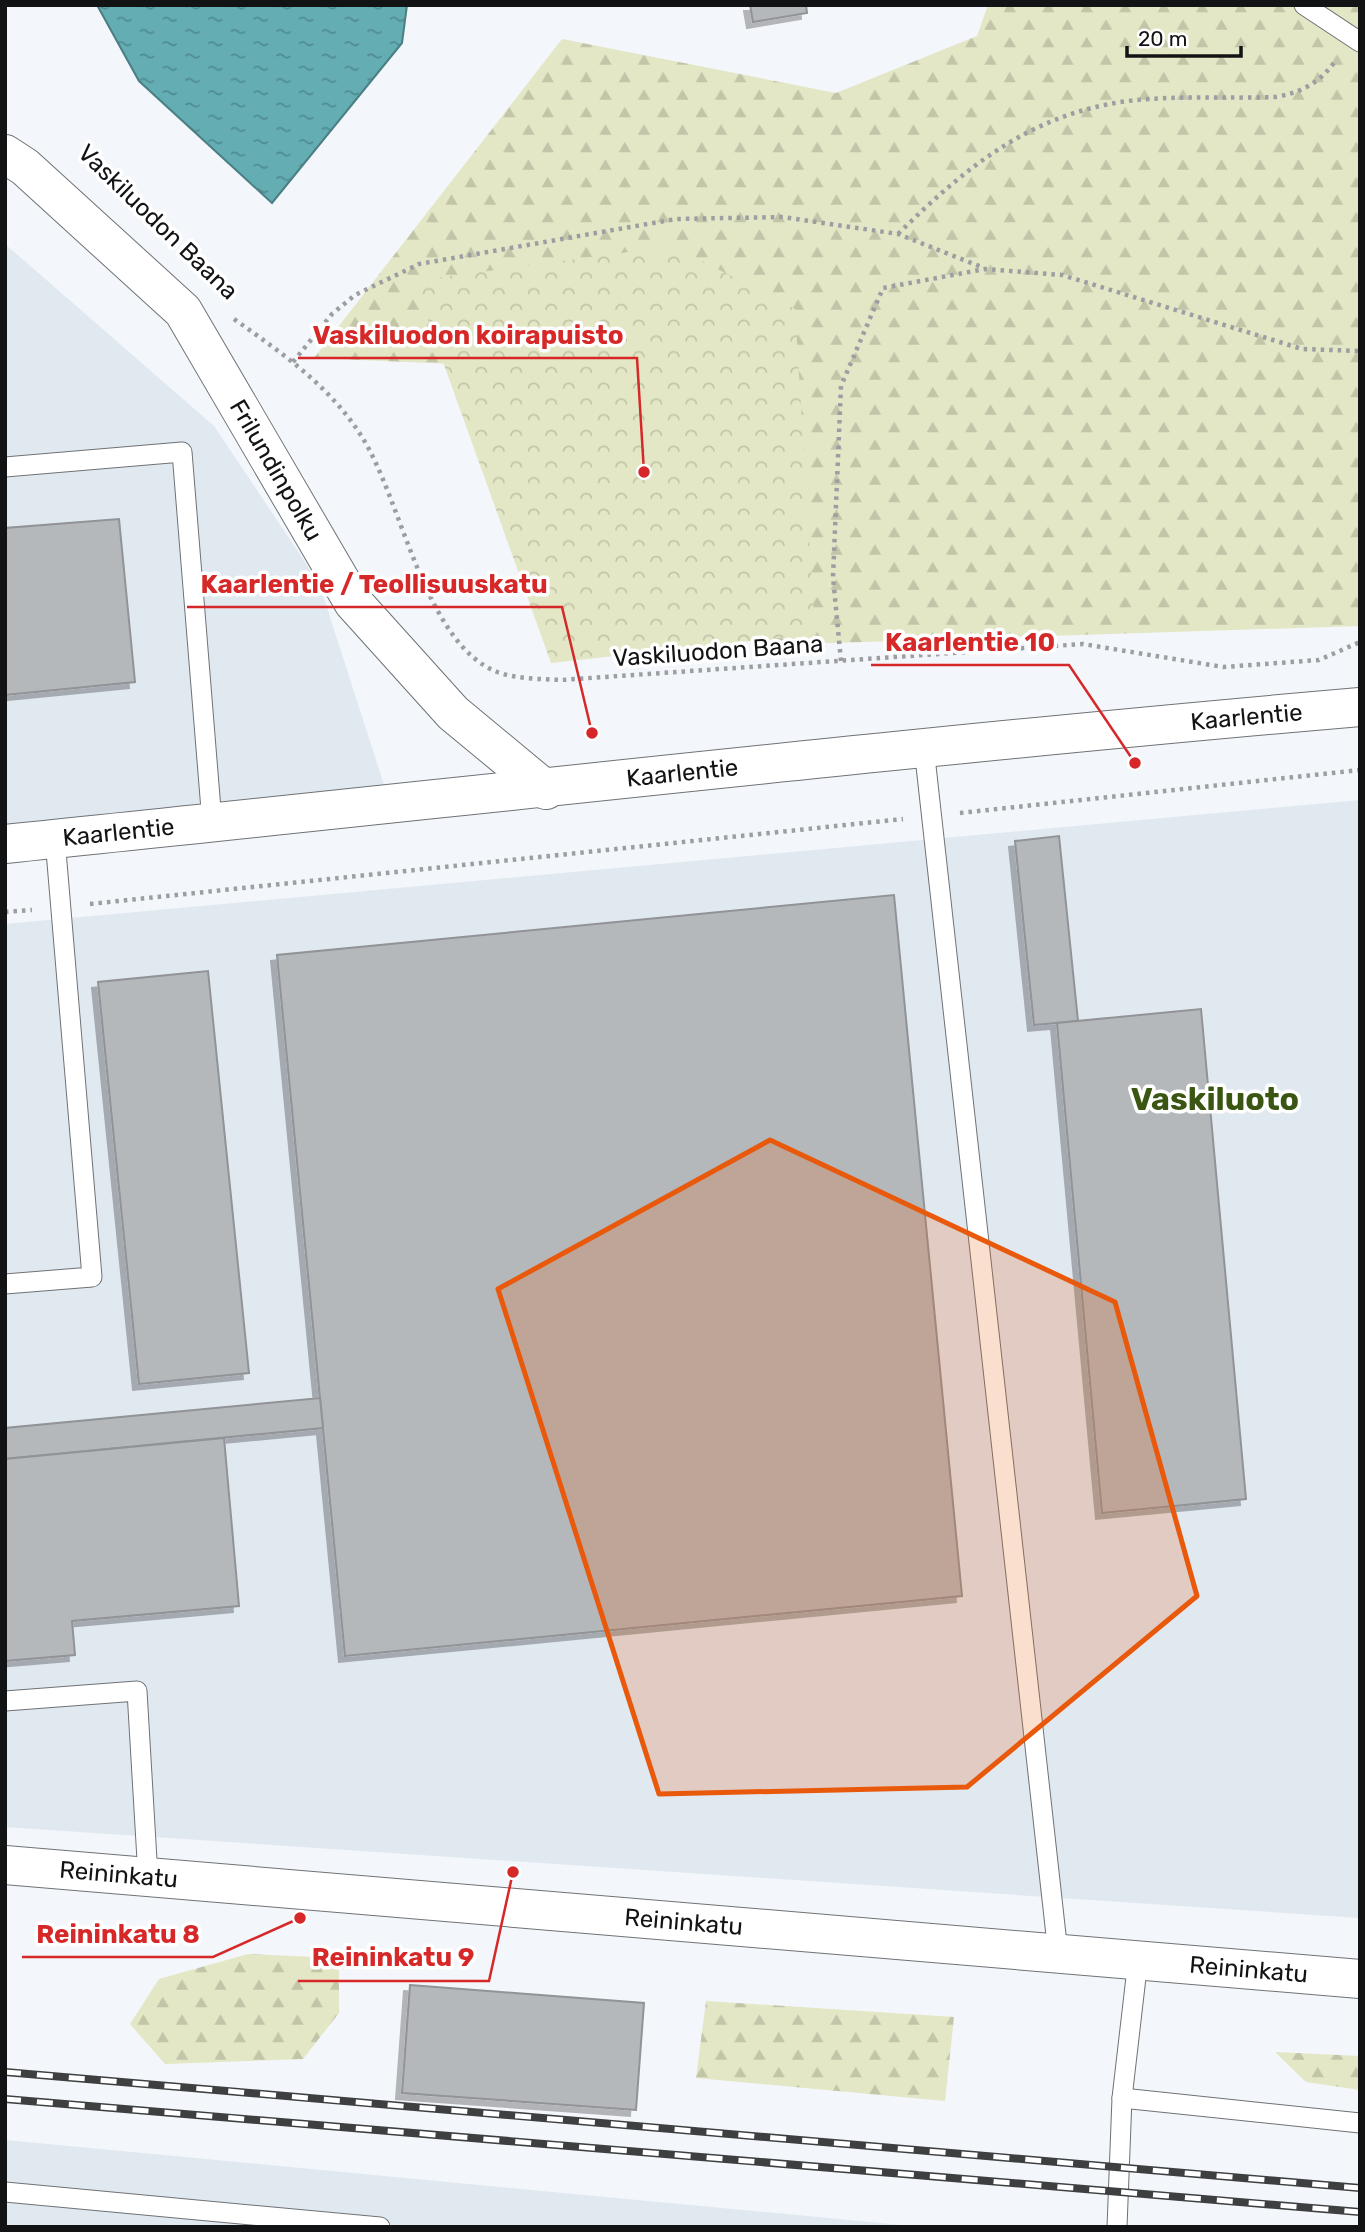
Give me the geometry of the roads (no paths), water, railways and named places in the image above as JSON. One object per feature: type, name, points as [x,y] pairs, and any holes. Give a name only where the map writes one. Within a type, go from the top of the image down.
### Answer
[{"type":"street","name":"Frilundinpolku","points":[[5,154],[26,167],[183,311],[353,602],[453,713],[545,790]]},
{"type":"street","name":"Kaarlentie","points":[[5,844],[545,790],[924,748],[1360,707]]},
{"type":"street","name":"Reininkatu","points":[[5,1865],[1360,1979]]},
{"type":"lane","points":[[1304,5],[1356,40]]},
{"type":"lane","points":[[5,467],[181,452],[212,822]]},
{"type":"lane","points":[[924,748],[1058,1953]]},
{"type":"lane","points":[[5,1284],[92,1277],[55,839]]},
{"type":"lane","points":[[5,1701],[136,1691],[148,1877]]},
{"type":"lane","points":[[1117,2227],[1122,2098],[1138,1960]]},
{"type":"lane","points":[[1122,2098],[1360,2123]]},
{"type":"lane","points":[[5,2192],[380,2227]]},
{"type":"water","points":[[97,5],[407,5],[402,43],[272,203],[139,81]]},
{"type":"railway","points":[[5,2072],[1360,2188]]},
{"type":"railway","points":[[5,2099],[1360,2212]]},
{"type":"place","name":"Vaskiluodon koirapuisto","points":[[644,472]]},
{"type":"place","name":"Kaarlentie / Teollisuuskatu","points":[[592,733]]},
{"type":"place","name":"Kaarlentie 10","points":[[1135,763]]},
{"type":"place","name":"Reininkatu 9","points":[[513,1872]]},
{"type":"place","name":"Reininkatu 8","points":[[300,1918]]},
{"type":"district","name":"Vaskiluoto","points":[[1215,1099]]}]
